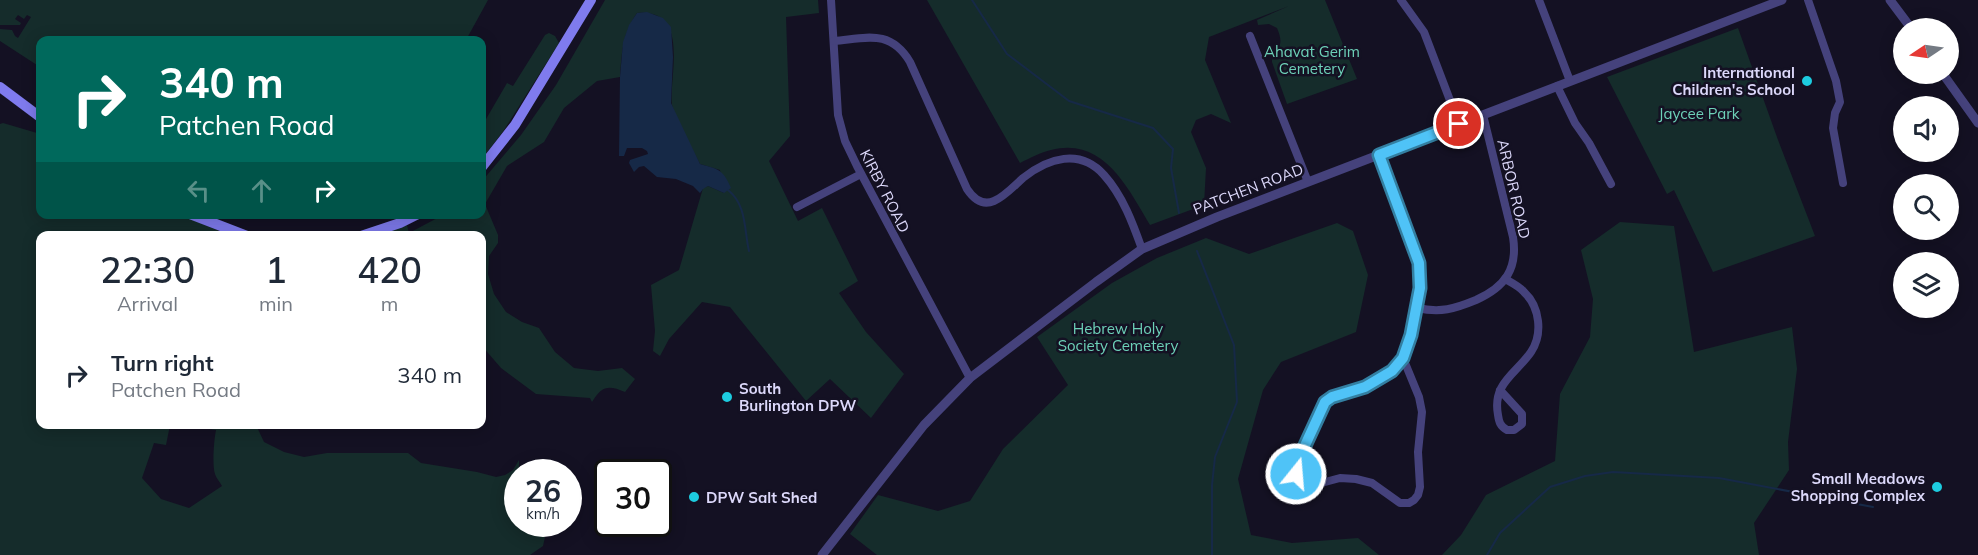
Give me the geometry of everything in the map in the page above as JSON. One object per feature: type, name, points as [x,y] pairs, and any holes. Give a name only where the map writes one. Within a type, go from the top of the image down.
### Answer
[{"type":"main road","points":[[486,162],[515,125],[591,0]]},
{"type":"main road","points":[[0,87],[36,114]]},
{"type":"main road","points":[[202,219],[234,231]]},
{"type":"main road","points":[[376,231],[408,219]]},
{"type":"street","name":"KIRBY ROAD","points":[[831,0],[838,115],[845,141],[970,378]]},
{"type":"street","points":[[1401,0],[1424,32],[1459,124]]},
{"type":"street","points":[[1539,0],[1570,81]]},
{"type":"street","name":"PATCHEN ROAD","points":[[822,555],[924,425],[970,378],[1142,249],[1173,234],[1782,0]]},
{"type":"street","points":[[1808,0],[1836,81],[1840,102],[1835,113],[1833,128],[1843,183]]},
{"type":"street","points":[[1890,0],[1904,18]]},
{"type":"street","points":[[1250,36],[1308,182]]},
{"type":"street","points":[[834,42],[880,38],[894,42],[899,47],[910,62],[967,189],[978,201],[986,203],[994,201],[1048,162],[1066,158],[1082,160],[1099,170],[1112,186],[1127,211],[1142,249]]},
{"type":"street","points":[[1950,84],[1978,123]]},
{"type":"street","points":[[1557,86],[1575,123],[1589,143],[1611,184]]},
{"type":"street","name":"ARBOR ROAD","points":[[1483,115],[1514,245],[1513,261],[1505,279]]},
{"type":"street","points":[[1379,155],[1419,263],[1420,288],[1411,335],[1403,358],[1392,371],[1378,381],[1358,390],[1332,397],[1325,402],[1296,465],[1296,474],[1301,481],[1311,485],[1334,479],[1356,478],[1372,483],[1400,502],[1409,503],[1416,498],[1420,487],[1418,452],[1422,412],[1419,397],[1403,358]]},
{"type":"street","points":[[796,207],[861,174]]},
{"type":"street","points":[[1417,308],[1441,311],[1463,305],[1491,292],[1505,279],[1522,290],[1531,300],[1537,314],[1537,340],[1532,351],[1508,375],[1500,390],[1497,406],[1500,423],[1507,430],[1514,430],[1522,424],[1522,414],[1500,390]]},
{"type":"green space","points":[[0,0],[488,0],[468,36],[36,36],[36,64],[0,41],[0,29],[12,30],[18,38],[31,17],[27,15],[24,19],[18,15],[15,19],[21,23],[20,25],[0,25]]},
{"type":"green space","points":[[605,0],[818,0],[819,13],[786,17],[790,136],[769,161],[798,221],[822,208],[858,281],[839,293],[866,332],[904,374],[871,418],[830,379],[806,401],[730,307],[702,302],[669,339],[660,356],[653,351],[655,331],[651,285],[679,270],[703,188],[708,186],[724,193],[720,170],[700,164],[678,120],[672,103],[674,49],[668,26],[662,19],[652,14],[637,13],[628,29],[624,44],[620,77],[597,81],[564,108],[544,142],[507,166],[486,202],[486,176],[521,135],[556,85]]},
{"type":"green space","name":"Ahavat Gerim Cemetery","points":[[927,0],[1325,0],[1357,79],[1287,104],[1272,62],[1280,45],[1280,35],[1277,28],[1269,24],[1258,25],[1257,20],[1289,6],[1209,37],[1205,60],[1231,123],[1211,114],[1196,120],[1191,132],[1206,168],[1204,205],[1150,225],[1123,181],[1112,168],[1085,151],[1069,148],[1051,150],[1020,163]]},
{"type":"green space","name":"Jaycee Park","points":[[1738,28],[1815,236],[1713,272],[1674,190],[1667,194],[1607,77]]},
{"type":"green space","points":[[549,33],[555,36],[559,43],[504,130],[486,154],[486,119],[507,83],[513,86],[545,35]]},
{"type":"green space","points":[[3,123],[36,133],[36,219],[191,219],[219,231],[36,231],[36,429],[169,429],[166,445],[154,443],[142,478],[161,499],[189,508],[222,486],[214,470],[216,430],[209,429],[258,429],[264,442],[284,452],[304,457],[327,453],[408,453],[421,463],[496,477],[504,475],[504,537],[545,537],[543,546],[530,555],[0,555],[0,124]]},
{"type":"green space","points":[[486,206],[498,235],[498,243],[489,256],[488,274],[494,294],[506,312],[522,322],[539,328],[555,352],[574,368],[598,371],[622,368],[635,379],[625,392],[606,388],[592,402],[590,398],[536,394],[501,368],[486,351],[486,231],[413,231],[435,219],[486,219]]},
{"type":"green space","points":[[1620,222],[1674,226],[1694,352],[1792,327],[1797,369],[1788,442],[1789,470],[1754,523],[1759,555],[1442,555],[1461,535],[1486,495],[1555,461],[1560,394],[1590,337],[1593,299],[1581,250]]},
{"type":"green space","name":"Hebrew Holy Society Cemetery","points":[[1337,223],[1353,231],[1368,275],[1356,332],[1281,362],[1263,390],[1238,479],[1251,535],[1292,543],[1358,538],[1379,555],[877,555],[850,534],[878,495],[938,511],[970,501],[1003,449],[1068,385],[1037,337],[1112,283],[1157,258],[1206,238],[1249,254]]},
{"type":"green space","points":[[407,225],[408,231],[389,231]]},
{"type":"water","points":[[647,12],[663,18],[671,27],[673,57],[671,103],[700,164],[716,169],[725,177],[731,188],[724,193],[708,186],[700,193],[693,186],[676,179],[657,177],[644,166],[634,172],[629,163],[630,160],[648,154],[642,148],[627,148],[624,156],[619,156],[623,42],[629,25],[637,13]]},
{"type":"waterway","points":[[972,0],[1007,54],[1069,101],[1153,128],[1173,149],[1171,168],[1179,213]]},
{"type":"waterway","points":[[728,190],[742,210],[749,251]]},
{"type":"waterway","points":[[1197,251],[1234,345],[1237,402],[1215,457],[1212,485],[1212,555]]},
{"type":"waterway","points":[[1487,555],[1500,533],[1550,487],[1585,476],[1613,472],[1719,478],[1873,507]]},
{"type":"place","name":"International Children's School","points":[[1807,81]]},
{"type":"place","name":"South Burlington DPW","points":[[727,397]]},
{"type":"place","name":"Small Meadows Shopping Complex","points":[[1937,487]]},
{"type":"place","name":"DPW Salt Shed","points":[[694,497]]},
{"type":"route","points":[[1296,474],[1296,465],[1325,402],[1332,397],[1365,387],[1392,371],[1403,358],[1411,335],[1420,288],[1419,263],[1379,155],[1459,124]]}]
